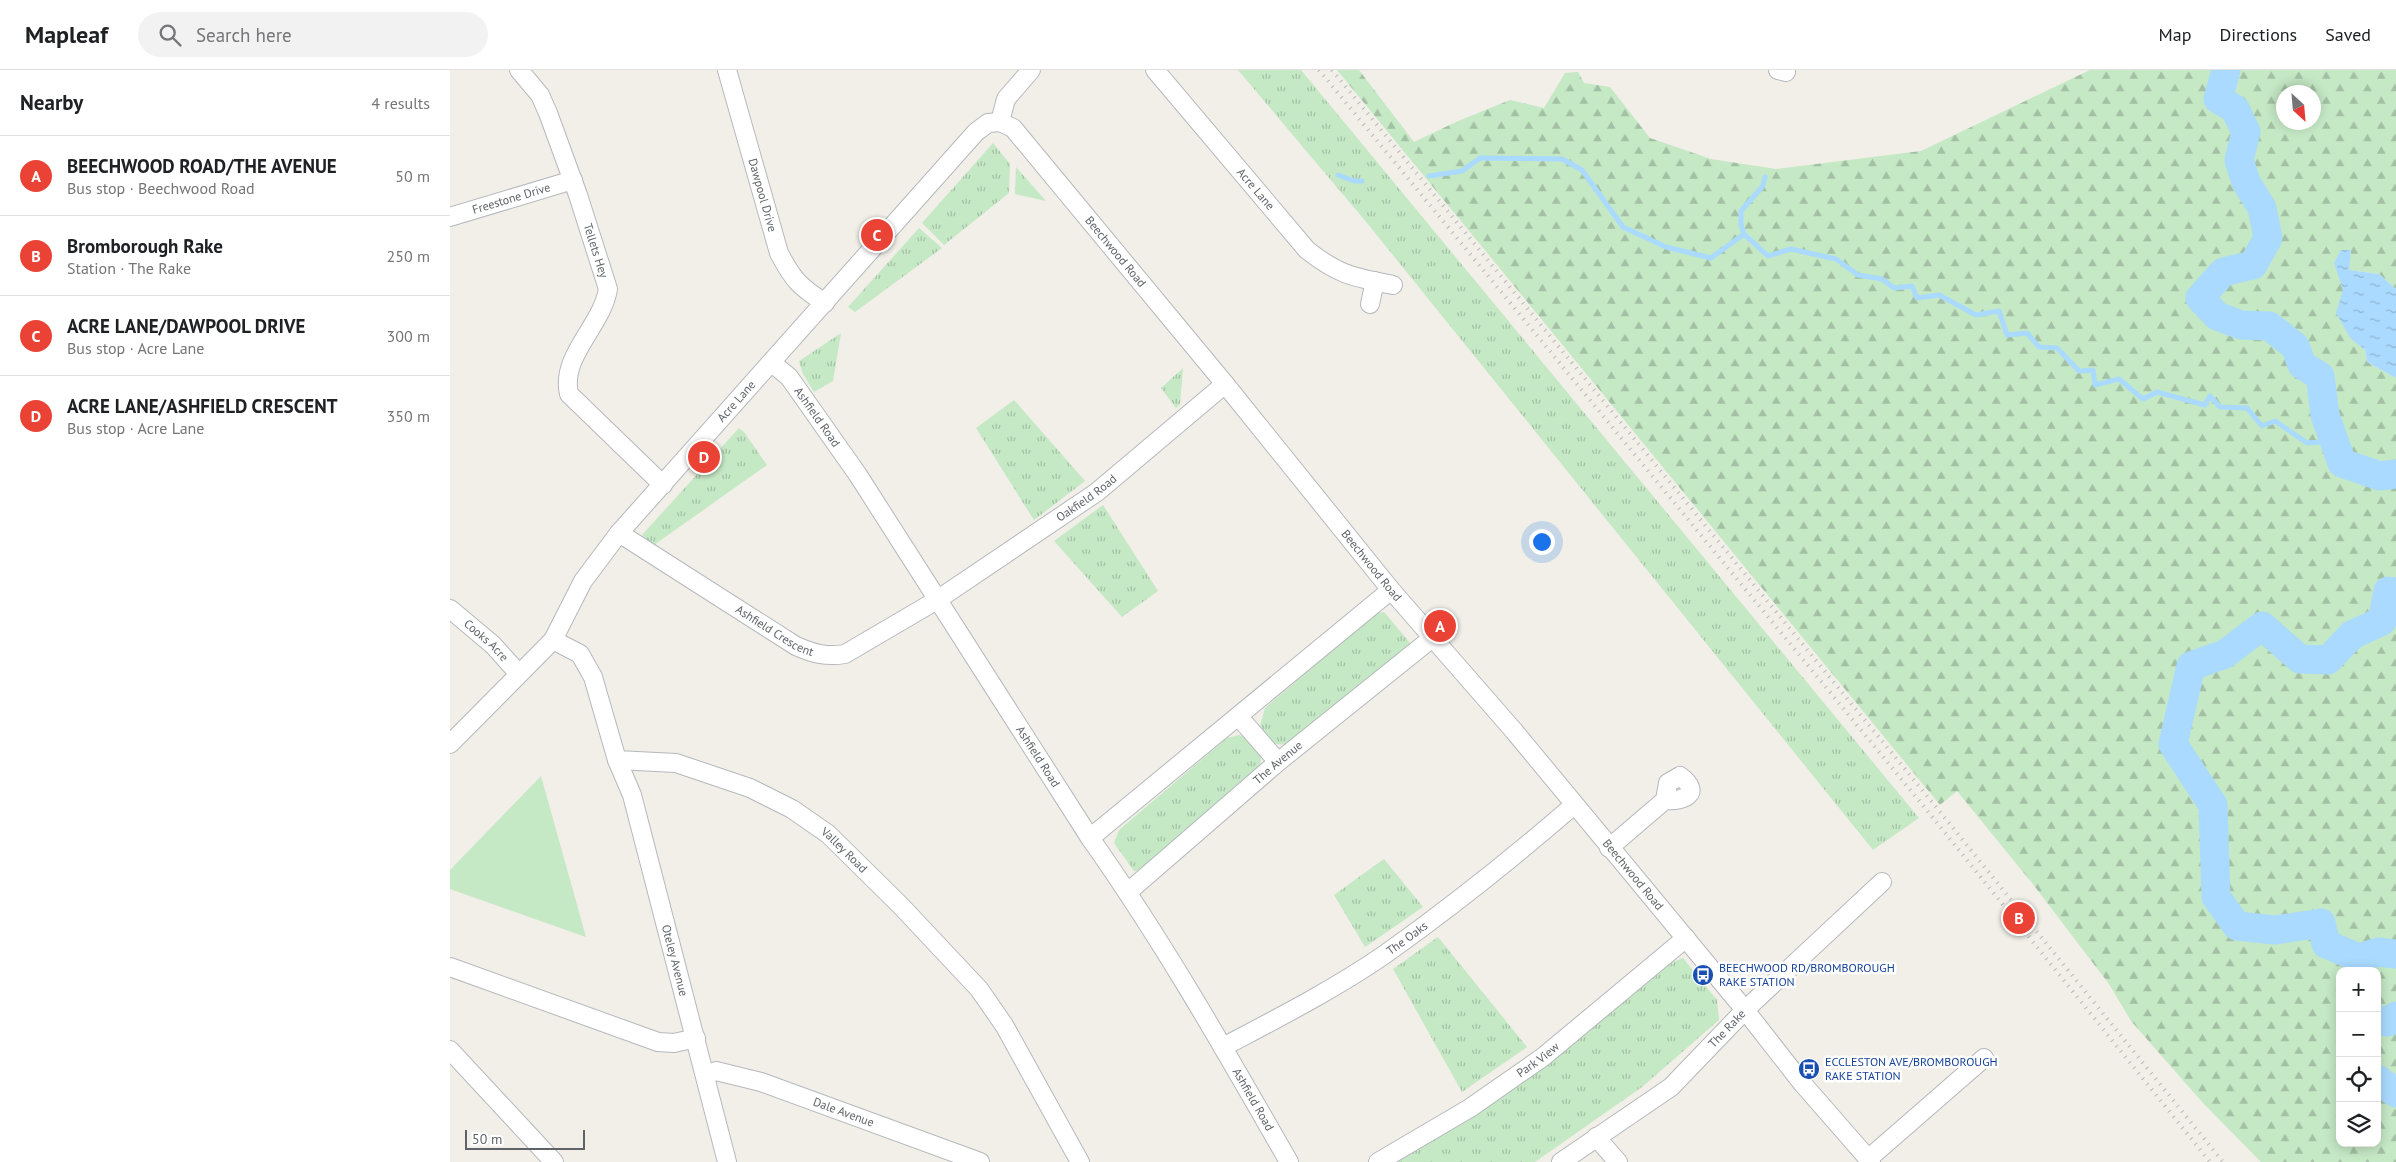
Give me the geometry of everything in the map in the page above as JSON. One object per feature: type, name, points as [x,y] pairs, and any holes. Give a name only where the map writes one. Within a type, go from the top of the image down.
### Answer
[{"type":"street","name":"Tellets Hey","points":[[519,70],[540,95],[573,180],[608,289],[606,303],[573,358],[566,381],[569,394],[663,485]]},
{"type":"street","name":"Dawpool Drive","points":[[727,70],[779,253],[791,277],[807,292],[825,303]]},
{"type":"street","points":[[1000,122],[1006,100],[1031,70]]},
{"type":"street","name":"Acre Lane","points":[[1155,70],[1307,250],[1326,265],[1348,276],[1393,285]]},
{"type":"street","name":"Acre Lane","points":[[450,744],[553,640],[583,581],[619,533],[772,364],[976,132],[988,123],[1000,122]]},
{"type":"street","name":"Beechwood Road","points":[[1000,122],[1013,128],[1225,384],[1431,639],[1514,732],[1686,938],[1802,1083],[1870,1160]]},
{"type":"street","name":"Freestone Drive","points":[[450,217],[573,180]]},
{"type":"street","points":[[1370,304],[1375,281]]},
{"type":"street","name":"Ashfield Road","points":[[772,364],[788,377],[858,475],[1090,838],[1128,892],[1223,1047],[1289,1162]]},
{"type":"street","name":"Oakfield Road","points":[[937,600],[1097,492],[1225,384]]},
{"type":"street","name":"Ashfield Crescent","points":[[619,533],[796,646],[813,654],[830,656],[845,654],[937,600]]},
{"type":"street","points":[[1090,838],[1240,717],[1391,590]]},
{"type":"street","name":"Cooks Acre","points":[[450,608],[493,645],[519,674]]},
{"type":"street","name":"The Avenue","points":[[1128,892],[1278,762],[1431,639]]},
{"type":"street","points":[[553,640],[580,654],[594,677],[617,760]]},
{"type":"street","points":[[1240,717],[1278,762]]},
{"type":"street","name":"Oteley Avenue","points":[[617,760],[632,795],[727,1162]]},
{"type":"street","name":"Valley Road","points":[[617,760],[676,763],[750,788],[792,809],[828,834],[901,906],[979,988],[1004,1025],[1074,1159]]},
{"type":"street","points":[[1609,848],[1665,800]]},
{"type":"street","name":"The Oaks","points":[[1223,1047],[1342,982],[1383,955],[1481,883],[1574,805]]},
{"type":"street","name":"The Rake","points":[[1561,1162],[1672,1087],[1745,1010],[1882,882]]},
{"type":"street","name":"Park View","points":[[1378,1162],[1470,1108],[1543,1057],[1686,938]]},
{"type":"street","points":[[450,967],[658,1042],[674,1043],[696,1038]]},
{"type":"street","points":[[450,1050],[554,1162]]},
{"type":"street","points":[[1870,1160],[1984,1058]]},
{"type":"street","name":"Dale Avenue","points":[[706,1076],[716,1071],[762,1082],[980,1162]]},
{"type":"street","points":[[1596,1137],[1618,1162]]},
{"type":"green space","points":[[1238,70],[1301,70],[1919,818],[1873,850],[1367,223]]},
{"type":"green space","points":[[1337,70],[1359,70],[1414,142],[1510,100],[1544,108],[1565,73],[1578,72],[1584,83],[1610,87],[1650,138],[1711,159],[1776,169],[1921,151],[2090,70],[2396,70],[2396,289],[2379,274],[2348,270],[2351,251],[2335,263],[2343,290],[2351,339],[2365,350],[2367,362],[2396,378],[2396,1162],[2261,1162],[2203,1103],[2131,1021],[2109,984],[2032,883],[1957,791],[1940,805]]},
{"type":"green space","points":[[993,143],[1010,164],[1009,193],[944,245],[922,223]]},
{"type":"green space","points":[[1016,167],[1046,201],[1015,194]]},
{"type":"green space","points":[[919,228],[942,248],[855,312],[848,307]]},
{"type":"green space","points":[[841,333],[833,381],[814,392],[803,374],[799,361]]},
{"type":"green space","points":[[1183,368],[1180,404],[1176,408],[1161,388]]},
{"type":"green space","points":[[1014,400],[1085,481],[1034,520],[976,428]]},
{"type":"green space","points":[[739,428],[744,432],[767,465],[654,545],[642,535]]},
{"type":"green space","points":[[1103,505],[1158,591],[1122,617],[1054,541]]},
{"type":"green space","points":[[1384,612],[1411,644],[1292,745],[1274,744],[1260,726],[1265,708],[1377,613]]},
{"type":"green space","points":[[1239,735],[1247,737],[1262,754],[1259,772],[1141,870],[1134,871],[1114,843],[1119,830],[1227,738]]},
{"type":"green space","points":[[541,776],[586,937],[450,889],[450,870]]},
{"type":"green space","points":[[1384,859],[1423,907],[1365,947],[1334,895]]},
{"type":"green space","points":[[1438,937],[1527,1047],[1462,1092],[1393,969]]},
{"type":"green space","points":[[1683,958],[1717,1000],[1719,1020],[1642,1087],[1535,1162],[1393,1162],[1561,1052],[1673,962]]},
{"type":"water","points":[[2341,250],[2351,250],[2349,270],[2379,274],[2396,289],[2396,378],[2367,362],[2365,350],[2351,339],[2336,313],[2343,290],[2334,263]]},
{"type":"waterway","points":[[2226,70],[2218,99],[2235,109],[2246,132],[2239,160],[2246,182],[2262,208],[2268,238],[2253,265],[2223,272],[2200,298],[2217,316],[2241,325],[2269,326],[2295,346],[2302,365],[2320,376],[2325,415],[2342,463],[2380,476],[2396,474]]},
{"type":"waterway","points":[[1429,176],[1462,171],[1480,158],[1562,159],[1582,170],[1623,227],[1666,247],[1711,258],[1744,234],[1768,256],[1791,249],[1836,259],[1858,275],[1882,279],[1894,288],[1912,286],[1917,298],[1939,295],[1976,315],[1999,311],[2007,335],[2027,333],[2039,347],[2057,348],[2079,371],[2093,370],[2095,385],[2119,379],[2143,399],[2157,392],[2205,405],[2210,396],[2220,407],[2247,408],[2262,426],[2275,421],[2307,443],[2334,441]]},
{"type":"waterway","points":[[1338,175],[1354,181],[1362,181]]},
{"type":"waterway","points":[[1744,234],[1741,225],[1741,211],[1763,186],[1765,177]]},
{"type":"waterway","points":[[2396,592],[2388,591],[2382,621],[2352,635],[2328,660],[2300,659],[2262,626],[2225,654],[2191,666],[2173,744],[2213,805],[2216,897],[2237,926],[2275,930],[2321,923],[2326,944],[2359,958],[2378,952],[2396,954]]},
{"type":"waterway","points":[[2381,1021],[2388,1022],[2396,1016]]},
{"type":"waterway","points":[[2381,1082],[2396,1093]]},
{"type":"railway","points":[[1319,70],[1925,808],[2210,1162]]},
{"type":"railway","points":[[1332,70],[1932,802],[2223,1162]]},
{"type":"place","name":"ACRE LANE/DAWPOOL DRIVE","points":[[877,235]]},
{"type":"place","name":"ACRE LANE/ASHFIELD CRESCENT","points":[[704,457]]},
{"type":"place","name":"BEECHWOOD ROAD/THE AVENUE","points":[[1440,626]]},
{"type":"place","name":"Bromborough Rake","points":[[2019,918]]},
{"type":"place","name":"BEECHWOOD RD/BROMBOROUGH RAKE STATION","points":[[1703,975]]},
{"type":"place","name":"ECCLESTON AVE/BROMBOROUGH RAKE STATION","points":[[1809,1069]]}]
